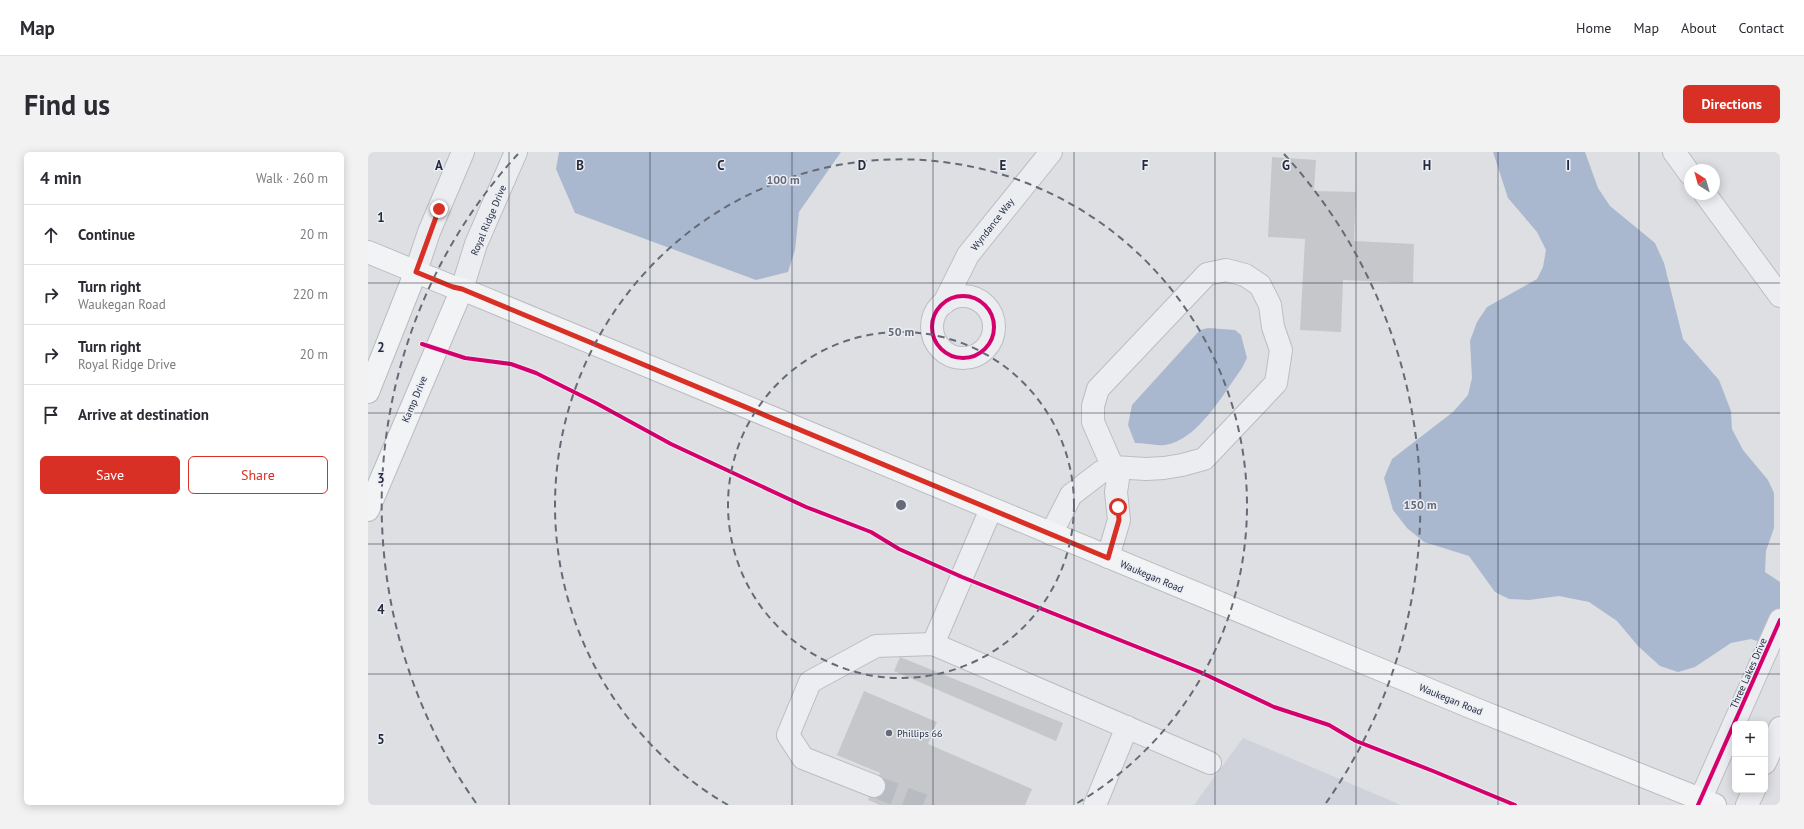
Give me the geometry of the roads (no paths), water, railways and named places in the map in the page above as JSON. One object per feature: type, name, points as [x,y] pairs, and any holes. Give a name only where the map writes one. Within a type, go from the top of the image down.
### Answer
[{"type":"main road","name":"Waukegan Road","points":[[368,252],[453,287],[462,289],[1108,558],[1705,803]]},
{"type":"main road","points":[[368,392],[416,272]]},
{"type":"main road","name":"Kamp Drive","points":[[368,510],[462,289]]},
{"type":"street","points":[[416,272],[429,232],[463,152]]},
{"type":"street","name":"Royal Ridge Drive","points":[[462,289],[476,244],[516,152]]},
{"type":"street","name":"Wyndance Way","points":[[944,303],[968,255],[1051,152]]},
{"type":"street","points":[[1674,152],[1684,166]]},
{"type":"street","points":[[1709,200],[1780,296]]},
{"type":"street","points":[[1051,534],[1071,495],[1101,472],[1114,466],[1146,469],[1164,468],[1204,459],[1276,383],[1281,350],[1273,327],[1270,305],[1260,285],[1245,275],[1226,270],[1207,274],[1098,389],[1093,406],[1093,422],[1114,466],[1118,479],[1116,492],[1119,520],[1108,558]]},
{"type":"street","points":[[933,644],[991,509]]},
{"type":"street","name":"Three Lakes Drive","points":[[1705,803],[1761,663],[1780,620]]},
{"type":"street","points":[[874,786],[803,758],[788,735],[810,682],[876,646],[933,644],[1210,764]]},
{"type":"street","points":[[1095,805],[1127,728]]},
{"type":"street","points":[[1768,757],[1780,728]]},
{"type":"street","points":[[1747,805],[1753,793]]},
{"type":"water","points":[[559,152],[841,152],[799,212],[795,250],[788,272],[756,280],[575,213],[556,169]]},
{"type":"water","points":[[1493,152],[1585,152],[1598,188],[1610,206],[1655,243],[1664,263],[1683,339],[1719,380],[1731,411],[1732,429],[1743,450],[1768,480],[1774,493],[1774,528],[1766,551],[1765,572],[1780,582],[1780,649],[1751,639],[1731,643],[1695,667],[1678,672],[1660,666],[1638,646],[1617,621],[1589,602],[1559,596],[1529,600],[1509,599],[1495,592],[1469,556],[1424,542],[1407,528],[1393,510],[1384,478],[1392,459],[1453,412],[1468,395],[1472,378],[1470,341],[1477,322],[1487,307],[1537,279],[1543,267],[1546,250],[1537,232],[1508,198]]},
{"type":"water","points":[[1208,328],[1235,330],[1241,335],[1247,358],[1242,368],[1209,414],[1188,435],[1177,442],[1165,445],[1135,443],[1128,425],[1132,405],[1200,330]]},
{"type":"tunnel","points":[[874,786],[923,805]]},
{"type":"place","name":"Phillips 66","points":[[889,733]]}]
